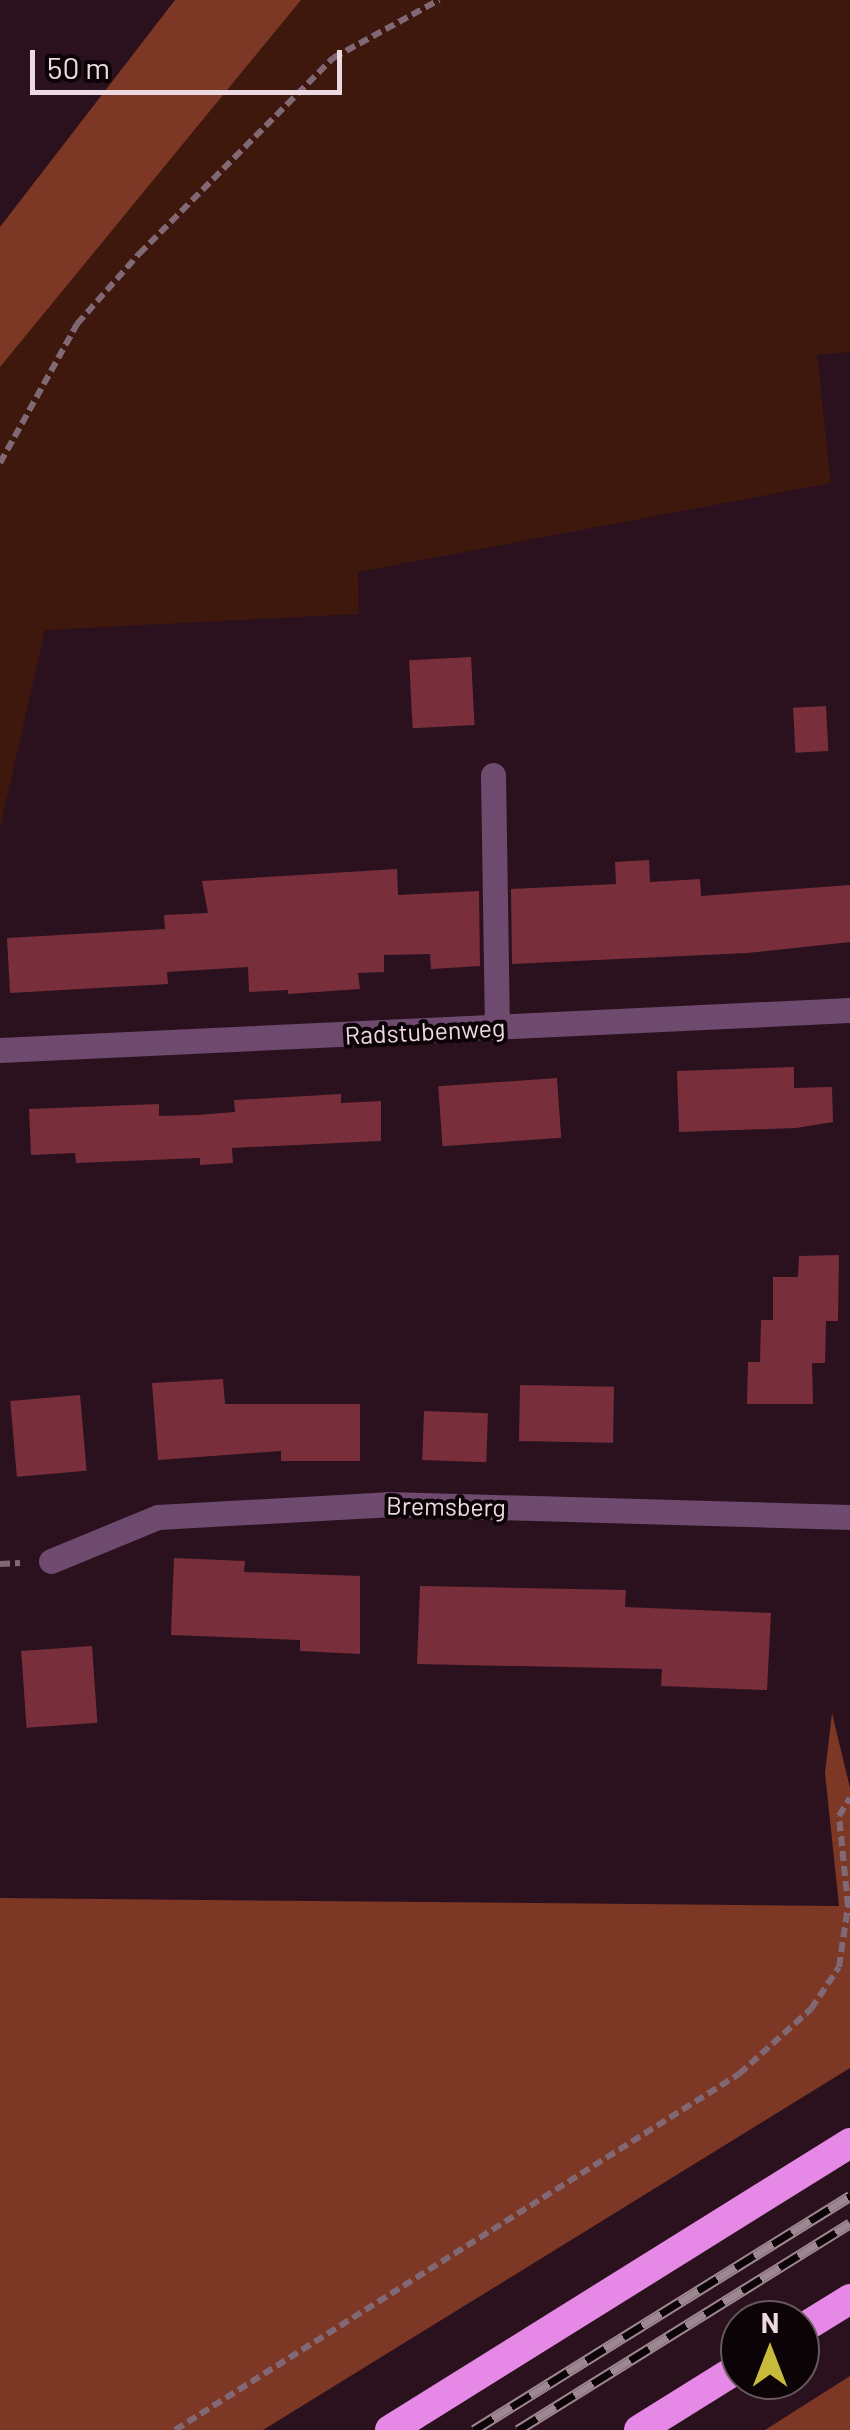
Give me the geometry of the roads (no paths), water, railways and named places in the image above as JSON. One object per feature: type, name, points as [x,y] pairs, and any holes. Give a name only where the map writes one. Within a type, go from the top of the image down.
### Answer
[{"type":"highway","points":[[390,2430],[850,2143]]},
{"type":"highway","points":[[820,2318],[850,2299]]},
{"type":"highway","points":[[640,2430],[720,2380]]},
{"type":"street","points":[[493,775],[498,1028]]},
{"type":"street","name":"Radstubenweg","points":[[0,1050],[850,1010]]},
{"type":"street","name":"Bremsberg","points":[[51,1561],[158,1518],[388,1504],[850,1517]]},
{"type":"railway","points":[[474,2430],[850,2196]]},
{"type":"railway","points":[[518,2430],[850,2223]]}]
